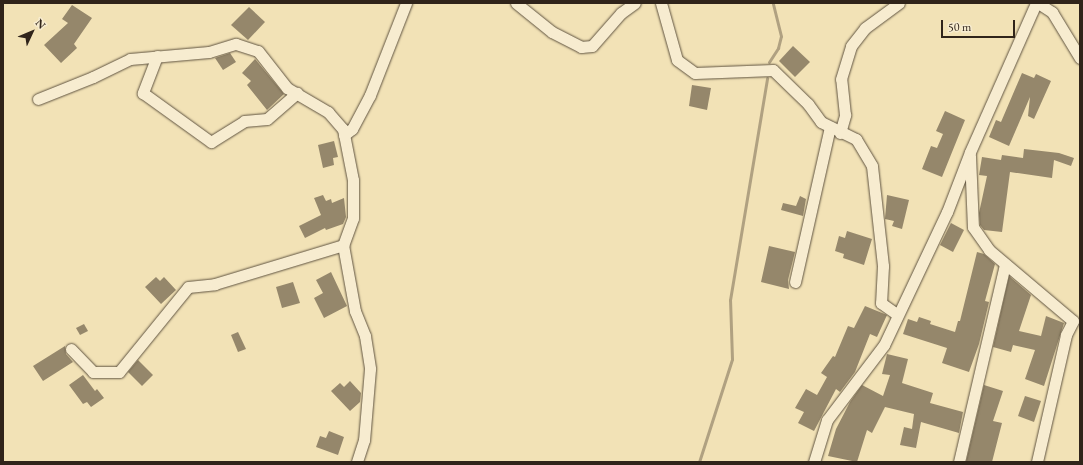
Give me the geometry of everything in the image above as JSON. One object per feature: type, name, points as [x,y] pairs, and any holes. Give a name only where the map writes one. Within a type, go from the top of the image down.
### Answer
[{"type":"street","points":[[344,135],[352,129],[370,95],[406,3]]},
{"type":"street","points":[[516,3],[552,32],[581,47],[592,46],[621,14],[635,3]]},
{"type":"street","points":[[661,3],[677,60],[695,73],[773,70],[808,104],[821,122],[856,139],[872,166],[883,266],[881,303],[897,314]]},
{"type":"street","points":[[795,282],[835,130],[845,115],[841,79],[852,46],[865,28],[899,3]]},
{"type":"street","points":[[814,462],[827,420],[884,345],[897,314],[947,212],[970,152],[1037,3],[1052,12],[1080,58]]},
{"type":"street","points":[[38,99],[94,77],[130,59],[209,52],[236,44],[258,51],[287,88],[328,112],[343,130],[353,180],[353,218],[343,244],[355,310],[365,336],[370,369],[364,440],[357,462]]},
{"type":"street","points":[[157,56],[143,93],[211,142],[244,121],[256,118],[267,119],[297,93]]},
{"type":"street","points":[[970,152],[973,227],[989,250],[1077,323],[1066,334],[1037,462]]},
{"type":"street","points":[[71,349],[92,372],[118,372],[188,287],[215,284],[343,244]]},
{"type":"street","points":[[959,462],[1005,264]]},
{"type":"building","points":[[72,5],[92,18],[74,44],[77,48],[61,63],[44,45],[68,23],[62,19]]},
{"type":"building","points":[[249,7],[265,22],[248,40],[231,25]]},
{"type":"building","points":[[793,46],[810,62],[795,77],[779,61]]},
{"type":"building","points":[[230,53],[236,62],[223,70],[215,58]]},
{"type":"building","points":[[255,59],[284,94],[267,110],[247,85],[251,81],[242,73]]},
{"type":"building","points":[[1022,73],[1034,78],[1036,74],[1051,81],[1034,119],[1028,116],[1030,97],[1009,146],[989,137],[996,120],[1001,122]]},
{"type":"building","points":[[692,85],[711,88],[707,110],[689,106]]},
{"type":"building","points":[[945,111],[965,120],[942,177],[922,169],[931,146],[937,148],[943,134],[936,131]]},
{"type":"building","points":[[334,141],[338,157],[333,158],[334,165],[323,168],[318,145]]},
{"type":"building","points":[[1024,149],[1059,153],[1074,158],[1071,166],[1054,160],[1052,178],[1010,172],[1002,232],[984,230],[980,225],[979,213],[987,176],[979,175],[982,157],[1001,160],[1002,155],[1023,158]]},
{"type":"building","points":[[323,195],[326,201],[331,199],[332,203],[344,198],[346,217],[343,224],[326,230],[325,228],[305,238],[299,226],[321,215],[314,198]]},
{"type":"building","points":[[887,195],[909,200],[902,229],[892,226],[894,221],[885,219]]},
{"type":"building","points":[[800,196],[806,199],[803,216],[781,210],[783,203],[796,206]]},
{"type":"building","points":[[951,223],[964,230],[953,252],[940,245]]},
{"type":"building","points":[[847,231],[872,239],[864,265],[843,258],[844,254],[835,251],[839,236],[845,238]]},
{"type":"building","points":[[769,246],[795,252],[788,280],[789,289],[761,282]]},
{"type":"building","points":[[977,252],[984,254],[995,264],[985,301],[989,302],[979,344],[969,372],[942,363],[947,348],[903,334],[908,319],[917,322],[919,317],[931,321],[930,324],[955,332],[958,321],[960,321]]},
{"type":"building","points":[[331,272],[347,306],[324,318],[314,298],[323,293],[316,280]]},
{"type":"building","points":[[1009,276],[1031,295],[1019,331],[1041,336],[1046,316],[1064,323],[1044,386],[1025,379],[1035,350],[1013,345],[1011,352],[993,347]]},
{"type":"building","points":[[156,277],[160,281],[164,277],[176,290],[161,304],[145,287]]},
{"type":"building","points":[[293,282],[300,303],[282,308],[276,287]]},
{"type":"building","points":[[865,306],[887,315],[877,337],[870,334],[855,372],[840,392],[836,389],[814,431],[798,423],[804,412],[795,408],[806,389],[817,395],[827,377],[821,373],[833,356],[835,357],[848,326],[854,328]]},
{"type":"building","points":[[84,324],[88,331],[80,335],[76,328]]},
{"type":"building","points":[[238,332],[246,349],[238,352],[231,335]]},
{"type":"building","points":[[65,346],[66,354],[73,362],[43,381],[33,366]]},
{"type":"building","points":[[887,354],[908,359],[902,383],[933,393],[930,403],[963,412],[959,433],[921,422],[916,448],[900,445],[904,427],[912,429],[914,414],[885,407],[872,433],[867,430],[857,462],[828,456],[836,429],[850,402],[862,385],[883,396],[890,375],[882,374]]},
{"type":"building","points":[[138,360],[153,375],[142,386],[128,372]]},
{"type":"building","points":[[83,375],[95,391],[97,389],[104,398],[91,407],[87,402],[83,404],[69,385]]},
{"type":"building","points":[[350,381],[361,393],[360,402],[350,411],[331,391],[340,383],[344,387]]},
{"type":"building","points":[[984,385],[1003,391],[993,421],[1002,423],[992,462],[966,462]]},
{"type":"building","points":[[1025,396],[1041,401],[1034,422],[1018,416]]},
{"type":"building","points":[[329,431],[344,437],[338,455],[316,447],[320,436],[326,438]]},
{"type":"waterway","points":[[769,62],[778,48],[781,36],[773,3]]},
{"type":"waterway","points":[[699,462],[732,359],[730,300],[767,78]]}]
